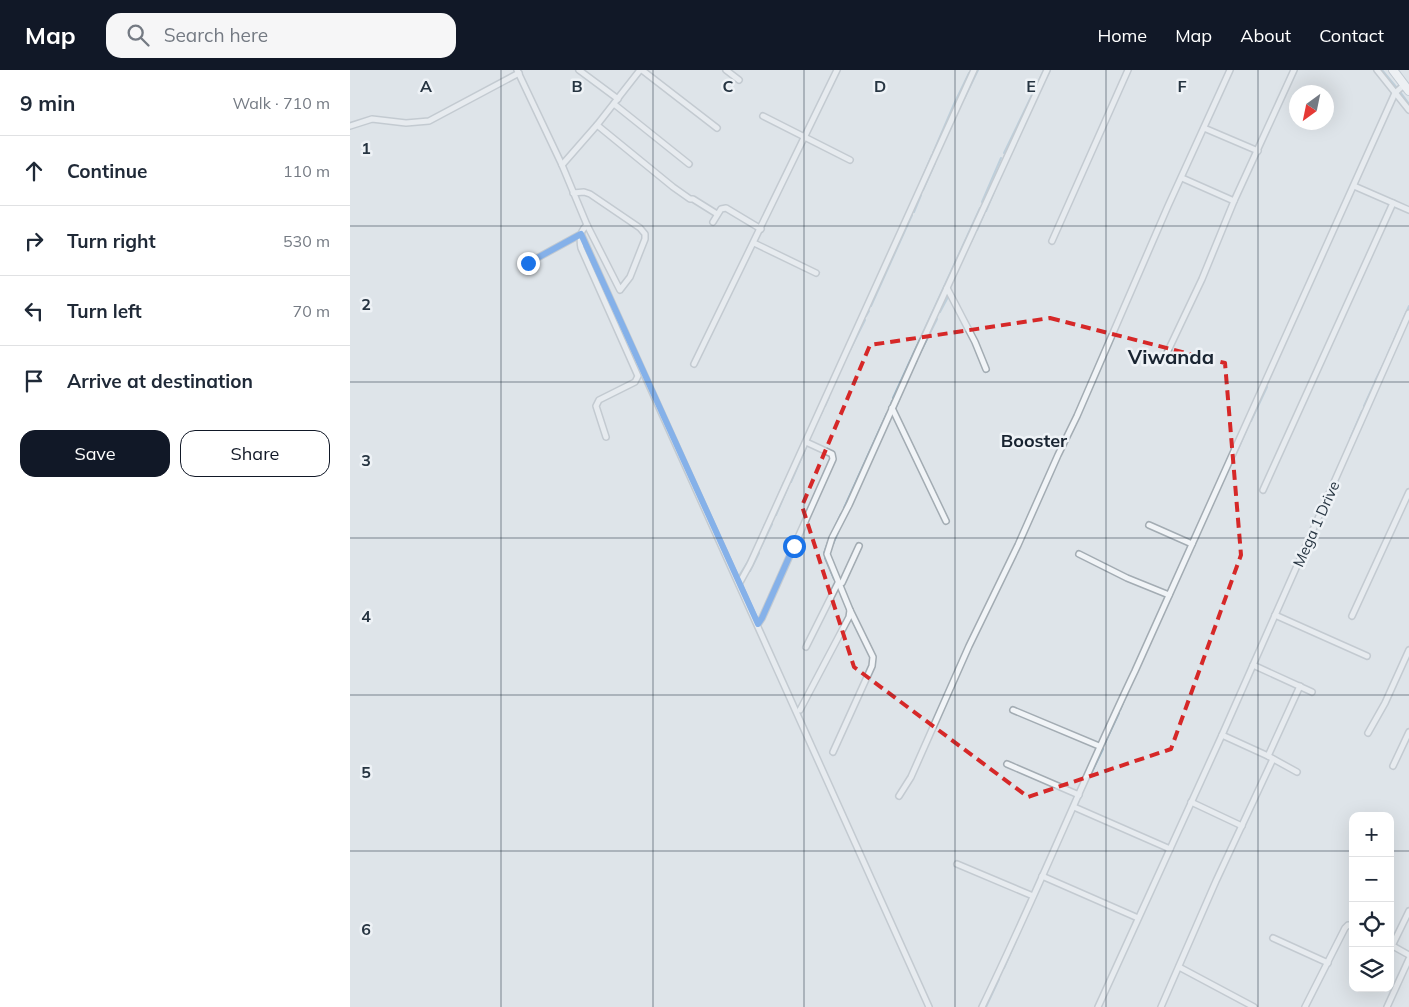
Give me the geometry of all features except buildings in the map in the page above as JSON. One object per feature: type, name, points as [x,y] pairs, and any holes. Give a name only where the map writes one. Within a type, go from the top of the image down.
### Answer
[{"type":"main road","points":[[1393,70],[1407,88]]},
{"type":"street","points":[[579,70],[618,99]]},
{"type":"street","points":[[562,165],[641,70],[717,128]]},
{"type":"street","points":[[726,70],[739,80]]},
{"type":"street","points":[[694,364],[838,70]]},
{"type":"street","points":[[739,584],[806,442],[973,72],[966,70]]},
{"type":"street","points":[[833,752],[872,666],[873,657],[838,583],[827,554],[828,549],[1047,70]]},
{"type":"street","points":[[1052,241],[1128,70]]},
{"type":"street","points":[[899,796],[911,777],[969,646],[1018,545],[1230,70]]},
{"type":"street","points":[[1166,355],[1202,279],[1234,201],[1294,70]]},
{"type":"street","points":[[1377,70],[1409,110]]},
{"type":"street","points":[[350,126],[372,120],[406,123],[429,121],[518,72],[562,165],[573,193],[587,225],[620,290],[630,277],[645,239],[645,234],[640,228],[590,194],[584,192],[573,193]]},
{"type":"street","points":[[982,1007],[1008,954],[1395,93],[1407,88]]},
{"type":"street","points":[[614,104],[689,164]]},
{"type":"street","points":[[763,116],[850,160]]},
{"type":"street","points":[[597,125],[673,187],[717,214]]},
{"type":"street","points":[[1204,128],[1258,151]]},
{"type":"street","points":[[1182,178],[1234,201]]},
{"type":"street","points":[[1354,186],[1409,210]]},
{"type":"street","points":[[1264,490],[1393,203]]},
{"type":"street","points":[[713,222],[721,209],[726,208],[761,229]]},
{"type":"street","points":[[587,225],[582,229],[581,248],[638,376],[635,382],[599,400],[597,403],[596,406],[606,436]]},
{"type":"street","points":[[528,263],[581,234]]},
{"type":"street","points":[[581,234],[929,1007]]},
{"type":"street","points":[[754,243],[816,273]]},
{"type":"street","points":[[948,288],[975,342],[986,369]]},
{"type":"street","name":"Mega 1 Drive","points":[[1098,1007],[1222,735],[1409,313]]},
{"type":"street","points":[[892,408],[946,521]]},
{"type":"street","points":[[758,624],[833,459],[832,454],[806,442]]},
{"type":"street","points":[[1352,616],[1409,492]]},
{"type":"street","points":[[1149,525],[1192,544]]},
{"type":"street","points":[[806,647],[838,583],[842,583],[859,546]]},
{"type":"street","points":[[1079,554],[1169,596]]},
{"type":"street","points":[[800,710],[850,610]]},
{"type":"street","points":[[1275,615],[1367,656]]},
{"type":"street","points":[[1368,733],[1385,703],[1409,650]]},
{"type":"street","points":[[1253,665],[1312,692]]},
{"type":"street","points":[[1268,756],[1300,686]]},
{"type":"street","points":[[1013,710],[1100,746]]},
{"type":"street","points":[[1393,766],[1409,732]]},
{"type":"street","points":[[1222,735],[1268,756],[1297,772]]},
{"type":"street","points":[[1161,1007],[1216,881],[1273,759]]},
{"type":"street","points":[[1008,764],[1079,795]]},
{"type":"street","points":[[1191,802],[1242,826]]},
{"type":"street","points":[[1074,807],[1170,849]]},
{"type":"street","points":[[958,864],[1033,896]]},
{"type":"street","points":[[1042,876],[1138,918]]},
{"type":"street","points":[[1394,940],[1409,911]]},
{"type":"street","points":[[1305,1007],[1345,928],[1349,925]]},
{"type":"street","points":[[1273,938],[1328,963]]},
{"type":"street","points":[[1386,1007],[1409,957],[1393,947]]},
{"type":"street","points":[[1179,967],[1254,1007]]},
{"type":"highlighted area","points":[[1050,318],[1225,363],[1241,555],[1171,749],[1028,797],[854,667],[802,506],[870,345]]},
{"type":"waterway","points":[[964,99],[978,70]]},
{"type":"waterway","points":[[1004,153],[1044,70]]},
{"type":"waterway","points":[[1046,78],[1050,70]]},
{"type":"waterway","points":[[1382,70],[1397,88]]},
{"type":"waterway","points":[[933,153],[969,73]]},
{"type":"waterway","points":[[1401,93],[1409,104]]},
{"type":"waterway","points":[[920,183],[932,155]]},
{"type":"waterway","points":[[982,202],[1001,158]]},
{"type":"waterway","points":[[923,190],[935,163]]},
{"type":"waterway","points":[[986,211],[996,187]]},
{"type":"waterway","points":[[914,212],[921,195]]},
{"type":"waterway","points":[[893,398],[980,208]]},
{"type":"waterway","points":[[977,230],[984,214]]},
{"type":"waterway","points":[[871,306],[912,215]]},
{"type":"waterway","points":[[971,242],[975,233]]},
{"type":"waterway","points":[[940,312],[948,297]]},
{"type":"waterway","points":[[1394,340],[1409,306]]},
{"type":"waterway","points":[[866,316],[869,311]]},
{"type":"waterway","points":[[918,357],[937,319]]},
{"type":"waterway","points":[[850,350],[865,320]]},
{"type":"waterway","points":[[831,380],[856,325]]},
{"type":"waterway","points":[[1387,356],[1391,347]]},
{"type":"waterway","points":[[913,368],[917,360]]},
{"type":"waterway","points":[[1375,381],[1385,361]]},
{"type":"waterway","points":[[895,409],[906,383]]},
{"type":"waterway","points":[[1364,406],[1374,384]]},
{"type":"waterway","points":[[1251,421],[1267,387]]},
{"type":"waterway","points":[[825,406],[829,397]]},
{"type":"waterway","points":[[889,410],[892,401]]},
{"type":"waterway","points":[[817,422],[823,410]]},
{"type":"waterway","points":[[1350,439],[1362,411]]},
{"type":"waterway","points":[[844,508],[887,413]]},
{"type":"waterway","points":[[1235,456],[1249,424]]},
{"type":"waterway","points":[[791,482],[807,445]]},
{"type":"waterway","points":[[1231,463],[1234,458]]},
{"type":"waterway","points":[[768,519],[784,482]]},
{"type":"waterway","points":[[776,515],[788,487]]},
{"type":"waterway","points":[[834,529],[841,514]]},
{"type":"waterway","points":[[756,546],[765,524]]},
{"type":"waterway","points":[[760,549],[772,524]]},
{"type":"waterway","points":[[833,544],[839,530]]},
{"type":"waterway","points":[[824,553],[828,542]]},
{"type":"waterway","points":[[750,571],[759,553]]},
{"type":"waterway","points":[[739,576],[752,555]]},
{"type":"waterway","points":[[825,558],[834,579]]},
{"type":"waterway","points":[[1144,656],[1149,646]]},
{"type":"waterway","points":[[1120,710],[1125,698]]},
{"type":"waterway","points":[[1104,745],[1119,713]]},
{"type":"waterway","points":[[1078,801],[1103,749]]},
{"type":"waterway","points":[[1004,968],[1024,922]]},
{"type":"waterway","points":[[986,1007],[999,979]]},
{"type":"district","name":"Viwanda","points":[[1171,356]]},
{"type":"district","name":"Booster","points":[[1034,440]]},
{"type":"route","points":[[528,263],[581,234],[758,624],[794,546]]}]
